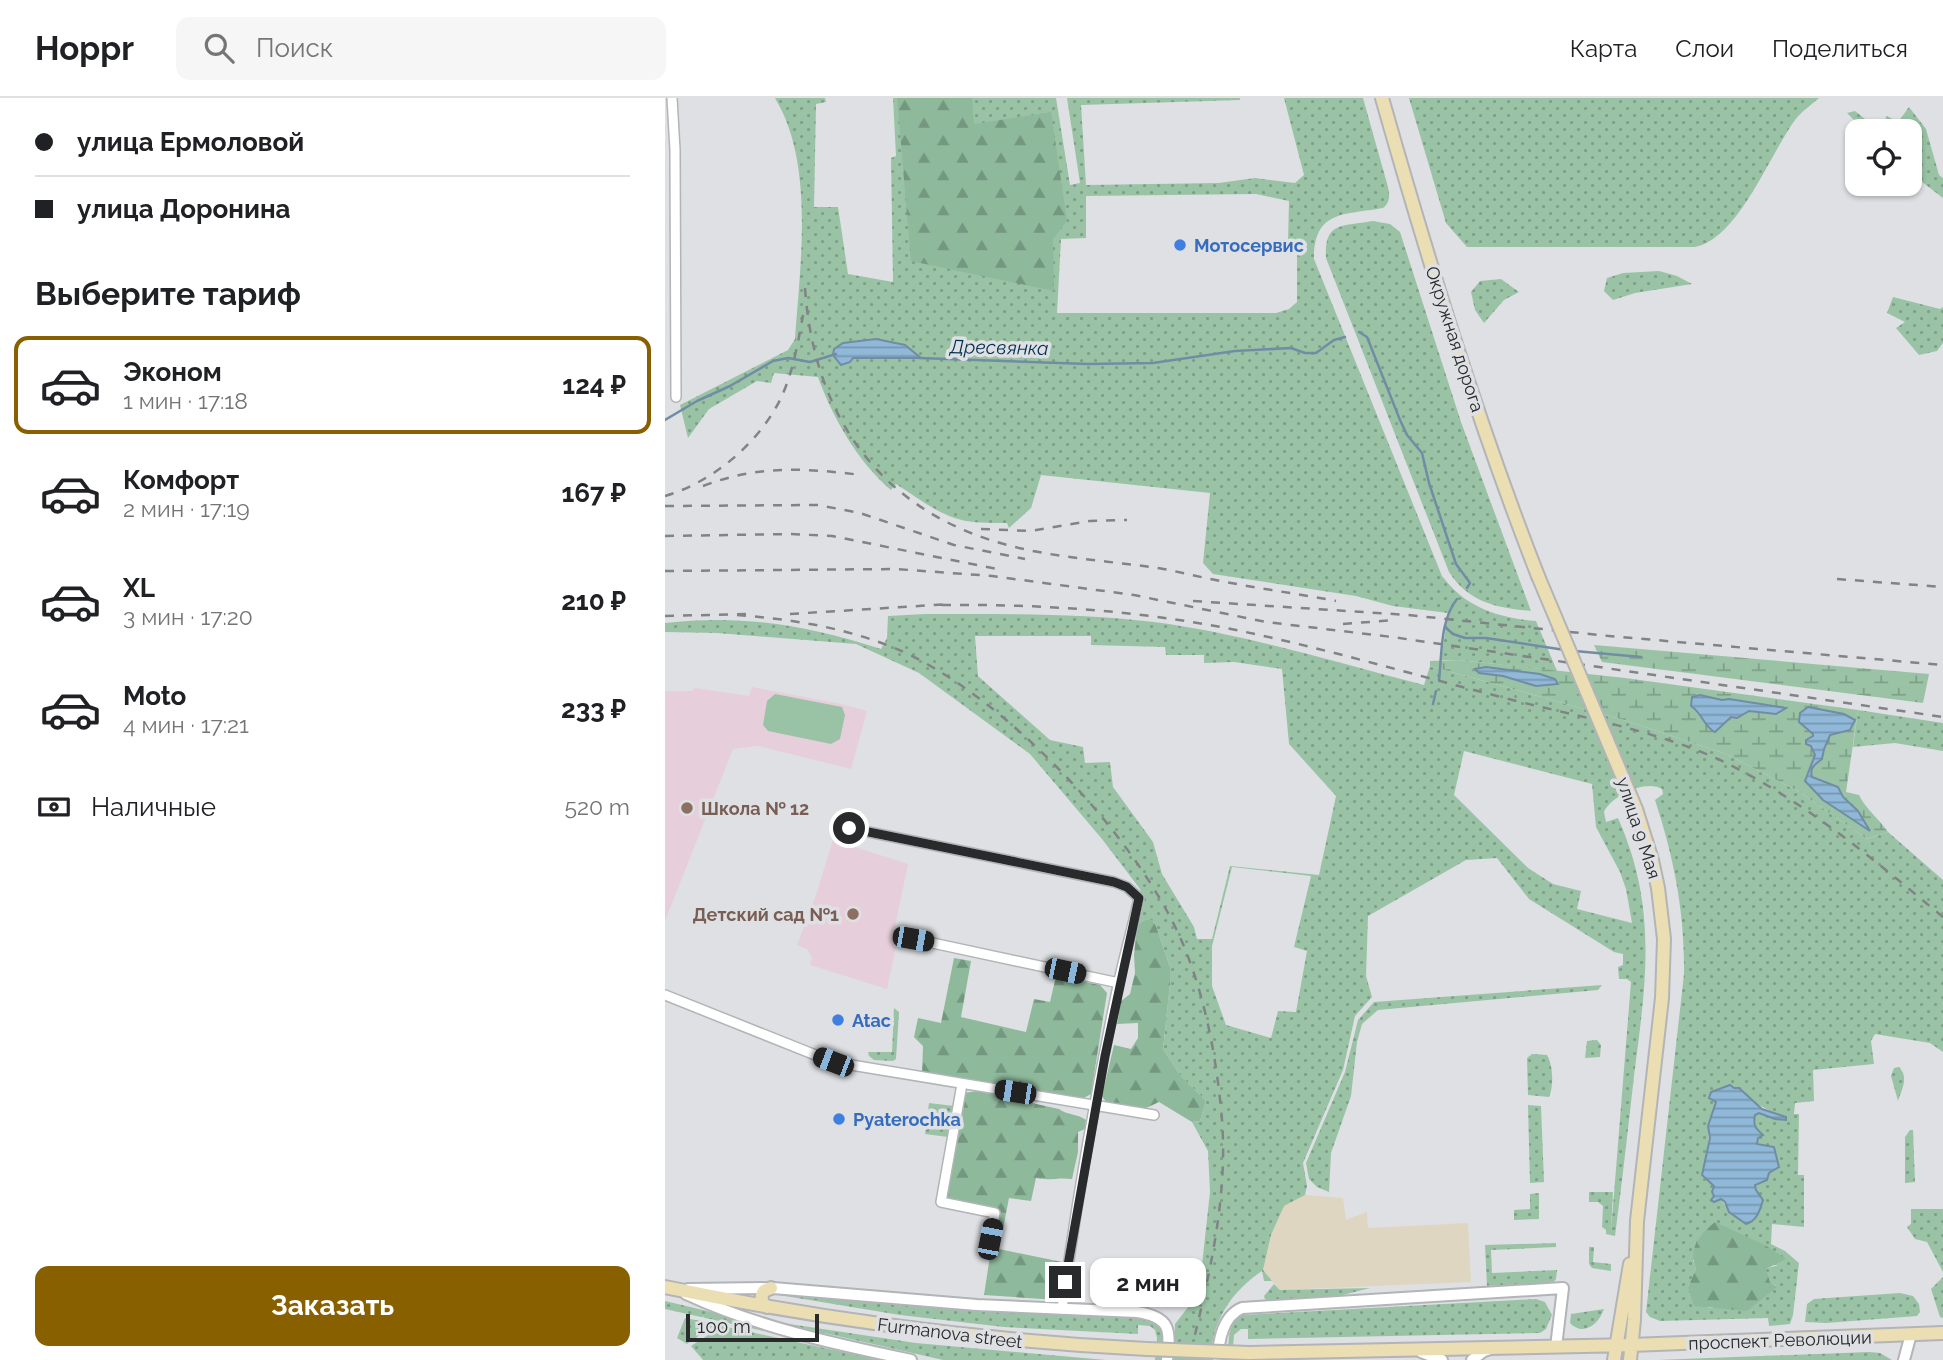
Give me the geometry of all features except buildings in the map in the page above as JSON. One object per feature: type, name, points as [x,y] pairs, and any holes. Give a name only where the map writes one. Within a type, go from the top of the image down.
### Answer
[{"type":"main road","name":"Окружная дорога","points":[[1382,98],[1448,323],[1504,489],[1538,576]]},
{"type":"main road","name":"улица 9 Мая","points":[[1538,576],[1636,809],[1652,860],[1664,939],[1662,998],[1637,1221],[1614,1360]]},
{"type":"main road","name":"улица 9 Мая","points":[[1630,1360],[1637,1221]]},
{"type":"main road","points":[[767,1307],[761,1296],[771,1288]]},
{"type":"main road","name":"Furmanova street","points":[[671,1289],[767,1307],[954,1334],[1070,1345],[1249,1353],[1616,1345]]},
{"type":"main road","name":"проспект Революции","points":[[1616,1345],[1943,1333]]},
{"type":"street","points":[[672,98],[675,150],[676,397]]},
{"type":"street","points":[[849,828],[1114,882],[1127,887],[1139,898],[1095,1105],[1062,1309]]},
{"type":"street","points":[[913,939],[1119,983]]},
{"type":"street","points":[[665,995],[833,1062],[1154,1115]]},
{"type":"street","points":[[962,1084],[941,1202],[995,1213],[990,1239]]},
{"type":"street","points":[[671,1289],[771,1288],[977,1305],[1152,1314],[1165,1323],[1168,1330],[1167,1360]]},
{"type":"street","points":[[1219,1360],[1225,1324],[1242,1308],[1563,1288],[1556,1347]]},
{"type":"street","points":[[671,1289],[762,1323],[911,1360]]},
{"type":"street","points":[[762,1323],[758,1314],[761,1309],[767,1307]]},
{"type":"street","points":[[1904,1360],[1911,1334]]},
{"type":"street","points":[[1472,1360],[1493,1349]]},
{"type":"street","points":[[1412,1350],[1442,1360]]},
{"type":"shaded area","name":"Школа № 12","points":[[752,687],[867,711],[851,769],[758,746],[733,749],[665,921],[665,691],[692,691],[695,688],[749,696]]},
{"type":"shaded area","name":"Детский сад №1","points":[[833,840],[908,864],[894,932],[899,933],[887,989],[810,965],[812,958],[807,949],[797,945]]},
{"type":"shaded area","points":[[1305,1195],[1343,1198],[1346,1220],[1367,1212],[1368,1228],[1468,1223],[1471,1282],[1280,1290],[1263,1271],[1271,1235],[1284,1206]]},
{"type":"green space","points":[[775,98],[825,98],[826,102],[816,104],[814,207],[838,207],[848,274],[893,282],[891,158],[896,156],[893,98],[1056,98],[1070,185],[1080,183],[1067,98],[1240,98],[1081,105],[1086,185],[1219,183],[1255,178],[1295,183],[1304,175],[1284,98],[1363,98],[1388,187],[1388,201],[1383,208],[1344,214],[1326,223],[1319,231],[1315,243],[1314,259],[1442,576],[1461,596],[1483,609],[1536,621],[1557,671],[1441,660],[1448,613],[1213,574],[1203,563],[1210,493],[1041,475],[1031,508],[1009,528],[1007,523],[956,519],[896,484],[891,490],[867,466],[847,438],[818,377],[774,373],[771,383],[757,381],[709,409],[688,438],[680,405],[788,350],[795,339],[802,216],[796,153],[788,124]],"holes":[[[1256,194],[1289,201],[1288,241],[1297,244],[1297,302],[1289,309],[1276,313],[1057,313],[1061,239],[1086,238],[1086,196]]]},
{"type":"green space","points":[[897,98],[972,98],[974,124],[1051,112],[1067,221],[1053,239],[1054,291],[911,261]]},
{"type":"green space","points":[[1409,98],[1819,98],[1795,120],[1739,212],[1711,241],[1695,247],[1467,247],[1446,223]]},
{"type":"green space","points":[[1909,107],[1918,119],[1900,119]]},
{"type":"green space","points":[[1855,111],[1865,119],[1853,119],[1847,113]]},
{"type":"green space","points":[[1922,124],[1926,129],[1939,175],[1943,178],[1943,198],[1922,182]]},
{"type":"green space","points":[[1372,221],[1390,224],[1400,232],[1461,422],[1531,611],[1485,602],[1466,591],[1449,572],[1326,258],[1328,237],[1332,232],[1344,226]]},
{"type":"green space","points":[[1659,271],[1692,284],[1635,293],[1613,300],[1604,291],[1607,278],[1623,273]]},
{"type":"green space","points":[[1501,279],[1519,292],[1504,300],[1484,323],[1475,310],[1471,292],[1480,281]]},
{"type":"green space","points":[[1893,297],[1940,309],[1943,307],[1943,343],[1937,351],[1919,355],[1896,328],[1905,322],[1887,313]]},
{"type":"green space","points":[[1039,615],[1154,622],[1256,641],[1424,685],[1430,666],[1624,720],[1726,754],[1798,791],[1867,839],[1888,832],[1943,880],[1943,1052],[1930,1043],[1875,1034],[1871,1041],[1874,1064],[1813,1070],[1814,1101],[1795,1103],[1794,1114],[1799,1114],[1798,1175],[1804,1175],[1804,1227],[1772,1224],[1771,1244],[1799,1263],[1790,1324],[1769,1326],[1768,1318],[1660,1321],[1646,1312],[1684,974],[1683,929],[1677,886],[1655,800],[1663,794],[1662,789],[1647,786],[1621,795],[1604,812],[1606,822],[1618,818],[1631,851],[1644,914],[1645,946],[1642,1009],[1615,1236],[1606,1234],[1602,1227],[1603,1206],[1598,1202],[1589,1202],[1589,1192],[1613,1192],[1611,1231],[1631,982],[1619,979],[1618,967],[1623,965],[1623,954],[1614,952],[1529,899],[1497,858],[1466,860],[1368,916],[1366,976],[1372,997],[1355,1016],[1343,1070],[1303,1163],[1307,1186],[1305,1195],[1284,1206],[1271,1235],[1263,1270],[1272,1281],[1264,1281],[1262,1271],[1232,1298],[1219,1321],[1211,1360],[1174,1360],[1175,1324],[1192,1302],[1202,1265],[1210,1192],[1208,1151],[1192,1122],[1200,1121],[1206,1101],[1180,1075],[1163,1049],[1170,967],[1152,920],[1145,920],[1137,925],[1142,898],[1140,889],[1102,839],[1030,754],[919,673],[856,644],[717,633],[665,632],[665,623],[748,621],[800,628],[881,649],[887,638],[888,616]],"holes":[[[975,636],[1091,636],[1091,645],[1165,647],[1166,655],[1204,655],[1204,663],[1234,662],[1282,669],[1289,744],[1336,796],[1319,875],[1230,866],[1212,939],[1197,939],[1194,927],[1162,874],[1153,842],[1113,787],[1110,762],[1085,763],[1083,747],[1050,740],[978,676]],[[1464,751],[1592,784],[1596,827],[1620,872],[1632,923],[1577,909],[1581,891],[1553,884],[1528,868],[1454,795]],[[1232,867],[1311,876],[1294,947],[1307,951],[1296,1012],[1278,1011],[1271,1038],[1226,1025],[1212,986],[1212,946]],[[1720,1088],[1739,1088],[1753,1102],[1778,1115],[1755,1115],[1753,1123],[1757,1145],[1769,1146],[1766,1180],[1755,1185],[1755,1190],[1763,1200],[1759,1212],[1750,1223],[1746,1224],[1734,1214],[1718,1194],[1713,1182],[1709,1157],[1709,1128],[1716,1101],[1709,1098],[1711,1093]],[[1693,1260],[1778,1265],[1765,1269],[1770,1282],[1776,1286],[1728,1308],[1709,1308],[1688,1287],[1696,1269]]]},
{"type":"green space","points":[[1594,645],[1929,674],[1923,703],[1602,662]]},
{"type":"green space","points":[[1459,660],[1625,678],[1858,710],[1846,792],[1859,795],[1888,832],[1867,839],[1798,791],[1726,754],[1624,720],[1430,666],[1430,661]]},
{"type":"green space","points":[[775,694],[842,707],[845,715],[840,739],[831,744],[768,731],[763,725],[767,701]]},
{"type":"green space","points":[[1858,710],[1943,723],[1943,751],[1895,743],[1853,747]]},
{"type":"green space","points":[[1145,920],[1152,920],[1156,926],[1170,967],[1163,1049],[1180,1075],[1206,1101],[1200,1121],[1192,1122],[1159,1102],[1144,1109],[1106,1102],[1102,1096],[1114,1045],[1131,1049],[1138,1038],[1138,1023],[1117,1024],[1121,1001],[1130,994],[1135,973],[1137,925]]},
{"type":"green space","points":[[954,958],[971,961],[961,1017],[1026,1032],[1034,999],[1050,1002],[1056,976],[1100,985],[1107,993],[1091,1094],[1082,1099],[922,1074],[923,1046],[914,1037],[918,1018],[941,1023]]},
{"type":"green space","points":[[1602,985],[1598,990],[1378,1010],[1362,1024],[1357,1042],[1351,1096],[1331,1153],[1329,1192],[1317,1187],[1309,1179],[1306,1163],[1345,1072],[1358,1020],[1374,1002]]},
{"type":"green space","points":[[894,1008],[899,1012],[896,1059],[874,1060],[868,1052],[892,1052]]},
{"type":"green space","points":[[1597,1040],[1601,1045],[1600,1057],[1585,1058],[1587,1041]]},
{"type":"green space","points":[[1532,1054],[1547,1055],[1549,1059],[1552,1082],[1549,1097],[1528,1095],[1527,1058]]},
{"type":"green space","points":[[1899,1067],[1904,1079],[1898,1101],[1891,1076],[1894,1068]]},
{"type":"green space","points":[[977,1091],[1059,1109],[1086,1120],[1085,1129],[1078,1132],[1078,1152],[1072,1179],[1036,1178],[1031,1201],[1009,1198],[999,1249],[1062,1262],[1057,1300],[984,1295],[997,1211],[945,1199],[964,1093]]},
{"type":"green space","points":[[929,1103],[954,1106],[948,1137],[925,1134]]},
{"type":"green space","points":[[1528,1105],[1541,1106],[1544,1182],[1530,1183]]},
{"type":"green space","points":[[1913,1130],[1915,1182],[1905,1183],[1905,1137]]},
{"type":"green space","points":[[1539,1193],[1539,1219],[1514,1220],[1514,1210],[1530,1209],[1530,1194]]},
{"type":"green space","points":[[1911,1209],[1943,1209],[1943,1272],[1927,1242],[1915,1239],[1907,1227],[1911,1224]]},
{"type":"green space","points":[[1715,1222],[1765,1245],[1786,1259],[1766,1269],[1770,1282],[1777,1287],[1747,1311],[1694,1306],[1688,1287],[1696,1269],[1694,1248],[1704,1232]]},
{"type":"green space","points":[[1556,1243],[1556,1247],[1491,1250],[1492,1273],[1557,1270],[1553,1283],[1487,1286],[1485,1245]]},
{"type":"green space","points":[[1589,1247],[1594,1247],[1593,1262],[1611,1264],[1611,1271],[1592,1268],[1589,1264]]},
{"type":"green space","points":[[1943,1277],[1943,1318],[1940,1317],[1931,1289]]},
{"type":"green space","points":[[1274,1284],[1280,1290],[1370,1288],[1331,1298],[1266,1301],[1264,1296]]},
{"type":"green space","points":[[1900,1293],[1913,1296],[1919,1304],[1920,1312],[1917,1316],[1826,1323],[1805,1322],[1807,1304],[1814,1299]]},
{"type":"green space","points":[[779,1295],[976,1310],[1150,1319],[1162,1332],[1162,1360],[1155,1360],[1157,1338],[1155,1330],[1150,1326],[1138,1325],[1138,1334],[1004,1327],[900,1315]]},
{"type":"green space","points":[[1536,1299],[1545,1302],[1552,1315],[1546,1329],[1540,1333],[1248,1339],[1248,1329],[1241,1329],[1234,1335],[1232,1360],[1228,1360],[1231,1329],[1243,1315]]},
{"type":"green space","points":[[665,1301],[724,1315],[764,1331],[665,1309]]},
{"type":"green space","points":[[1604,1309],[1590,1327],[1580,1329],[1570,1323],[1571,1314]]},
{"type":"green space","points":[[685,1318],[716,1324],[687,1344],[677,1338]]},
{"type":"green space","points":[[776,1322],[916,1343],[1106,1360],[943,1360]]},
{"type":"green space","points":[[722,1326],[880,1360],[703,1360],[691,1346]]},
{"type":"green space","points":[[1880,1353],[1892,1360],[1657,1360]]},
{"type":"water","points":[[876,339],[905,345],[921,358],[853,358],[841,365],[833,355],[834,349],[843,343]]},
{"type":"water","points":[[1486,667],[1540,674],[1555,679],[1558,684],[1536,686],[1503,676],[1479,673],[1475,669]]},
{"type":"water","points":[[1700,695],[1786,708],[1776,714],[1749,711],[1737,718],[1731,717],[1715,732],[1691,706],[1692,697]]},
{"type":"water","points":[[1808,707],[1844,714],[1855,720],[1850,730],[1830,735],[1822,759],[1814,766],[1811,774],[1812,777],[1838,787],[1870,831],[1823,800],[1805,781],[1815,755],[1811,746],[1806,744],[1806,740],[1813,734],[1799,722],[1800,713]]},
{"type":"water","points":[[1730,1085],[1739,1088],[1762,1109],[1786,1117],[1786,1120],[1759,1113],[1755,1115],[1755,1126],[1763,1135],[1758,1138],[1757,1144],[1774,1147],[1779,1167],[1769,1173],[1767,1180],[1755,1185],[1763,1200],[1755,1218],[1746,1224],[1729,1212],[1721,1199],[1714,1202],[1711,1200],[1714,1186],[1702,1175],[1710,1138],[1708,1126],[1716,1102],[1709,1098],[1711,1092]]},
{"type":"waterway","name":"Дресвянка","points":[[1359,332],[1367,337],[1407,435],[1422,453],[1456,564],[1470,583],[1467,588]]},
{"type":"waterway","name":"Дресвянка","points":[[919,358],[1088,364],[1153,363],[1235,351],[1291,348],[1305,353],[1316,353],[1334,340],[1345,337]]},
{"type":"waterway","name":"Дресвянка","points":[[665,420],[773,361],[788,358],[810,362],[836,354]]},
{"type":"waterway","points":[[1439,680],[1447,617],[1457,599]]},
{"type":"waterway","points":[[1445,627],[1453,634],[1465,638],[1486,638],[1565,650]]},
{"type":"waterway","points":[[1575,651],[1641,657]]},
{"type":"waterway","points":[[1433,704],[1436,691]]},
{"type":"railway","points":[[805,288],[811,335],[823,379],[840,418],[863,453],[892,484],[926,510],[965,531],[1029,550],[1158,568],[1336,601]]},
{"type":"railway","points":[[665,496],[700,481],[733,459],[772,415],[785,388],[795,357],[803,315]]},
{"type":"railway","points":[[703,486],[762,471],[800,470],[861,475]]},
{"type":"railway","points":[[665,506],[818,505],[860,513],[954,545],[1025,559]]},
{"type":"railway","points":[[981,529],[1031,531],[1090,521],[1127,520]]},
{"type":"railway","points":[[665,536],[832,536],[1002,570]]},
{"type":"railway","points":[[665,571],[896,569],[992,576],[1134,595],[1266,622],[1392,637],[1943,717]]},
{"type":"railway","points":[[1837,579],[1943,587]]},
{"type":"railway","points":[[1193,601],[1408,615],[1609,636],[1943,665]]},
{"type":"railway","points":[[790,614],[950,604]]},
{"type":"railway","points":[[942,605],[1084,609],[1226,628],[1328,651],[1671,741],[1724,762],[1811,813],[1943,917]]},
{"type":"railway","points":[[665,616],[748,614]]},
{"type":"railway","points":[[737,615],[816,625],[873,640],[934,668],[977,697],[1020,732],[1100,815],[1134,859],[1162,902],[1183,944],[1198,986],[1214,1053],[1222,1120],[1222,1181],[1215,1241],[1189,1360]]},
{"type":"railway","points":[[1343,624],[1395,620]]},
{"type":"place","name":"Мотосервис","points":[[1180,245]]},
{"type":"place","name":"Школа № 12","points":[[687,808]]},
{"type":"place","name":"Детский сад №1","points":[[853,914]]},
{"type":"place","name":"Atac","points":[[838,1020]]},
{"type":"place","name":"Pyaterochka","points":[[839,1119]]},
{"type":"route","points":[[849,828],[1114,882],[1127,887],[1139,898],[1124,957],[1065,1282]]}]
